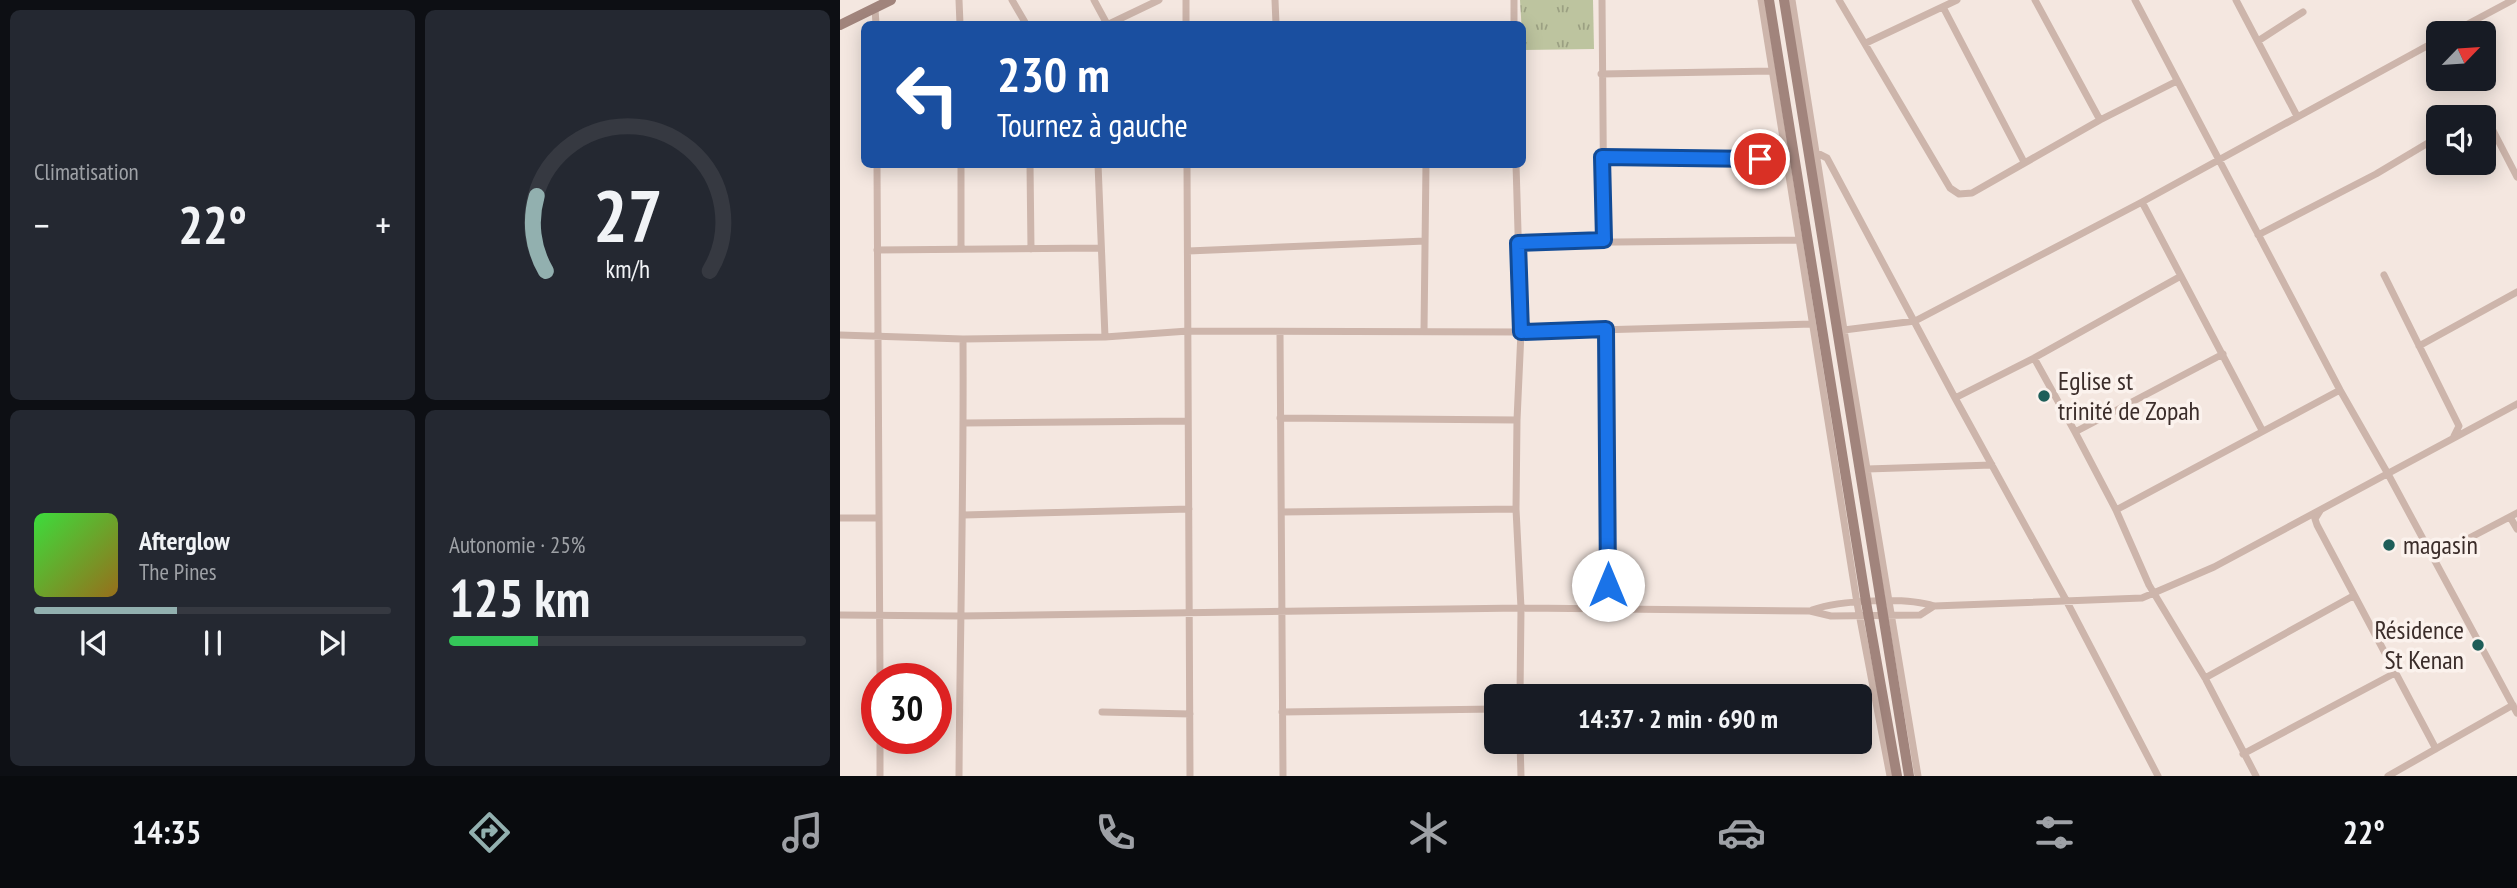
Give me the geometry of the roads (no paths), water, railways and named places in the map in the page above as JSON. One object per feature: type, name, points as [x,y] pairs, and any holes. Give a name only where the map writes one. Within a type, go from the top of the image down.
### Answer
[{"type":"main road","points":[[840,26],[891,0]]},
{"type":"main road","points":[[1769,0],[1864,616],[1897,776]]},
{"type":"main road","points":[[1784,0],[1884,602],[1909,776]]},
{"type":"street","points":[[959,0],[960,21]]},
{"type":"street","points":[[1012,0],[1024,21]]},
{"type":"street","points":[[1094,0],[1106,21]]},
{"type":"street","points":[[1114,21],[1159,0]]},
{"type":"street","points":[[1186,0],[1186,21]]},
{"type":"street","points":[[1275,0],[1276,21]]},
{"type":"street","points":[[1514,0],[1514,21]]},
{"type":"street","points":[[1602,0],[1604,240]]},
{"type":"street","points":[[1761,0],[1812,324],[1862,602]]},
{"type":"street","points":[[1792,0],[1867,469],[1884,602]]},
{"type":"street","points":[[1839,0],[1950,188],[1959,194],[1972,193],[2100,120],[2177,81]]},
{"type":"street","points":[[1866,43],[1957,0]]},
{"type":"street","points":[[2035,0],[2100,120]]},
{"type":"street","points":[[2135,0],[2340,390],[2517,713]]},
{"type":"street","points":[[2236,0],[2297,116]]},
{"type":"street","points":[[2474,21],[2513,0]]},
{"type":"street","points":[[1943,7],[2024,162]]},
{"type":"street","points":[[875,9],[876,21]]},
{"type":"street","points":[[2258,41],[2303,12]]},
{"type":"street","points":[[1844,330],[1915,321],[2142,202],[2426,46]]},
{"type":"street","points":[[1601,74],[1773,71]]},
{"type":"street","points":[[2496,136],[2517,177]]},
{"type":"street","points":[[2258,235],[2376,174],[2426,144]]},
{"type":"street","points":[[1817,153],[1827,158],[2158,776]]},
{"type":"street","points":[[1602,157],[1787,159]]},
{"type":"street","points":[[877,168],[877,518],[880,663]]},
{"type":"street","points":[[961,168],[961,248]]},
{"type":"street","points":[[1030,168],[1031,249]]},
{"type":"street","points":[[1098,168],[1105,337]]},
{"type":"street","points":[[1187,168],[1190,776]]},
{"type":"street","points":[[1424,331],[1426,168]]},
{"type":"street","points":[[1516,168],[1521,332],[1517,420],[1520,684]]},
{"type":"street","points":[[2142,202],[2262,430]]},
{"type":"street","points":[[1518,243],[1800,240]]},
{"type":"street","points":[[1188,251],[1425,241]]},
{"type":"street","points":[[877,250],[1100,248]]},
{"type":"street","points":[[2384,275],[2459,426],[2452,439]]},
{"type":"street","points":[[1955,398],[2034,358],[2181,276]]},
{"type":"street","points":[[2419,346],[2517,292]]},
{"type":"street","points":[[840,334],[963,339],[1105,337],[1188,331],[1521,332],[1812,324]]},
{"type":"street","points":[[1606,329],[1608,609]]},
{"type":"street","points":[[1280,332],[1283,776]]},
{"type":"street","points":[[959,776],[964,515],[963,339]]},
{"type":"street","points":[[2075,432],[2222,354]]},
{"type":"street","points":[[2034,358],[2116,510],[2153,591],[2205,678],[2256,776]]},
{"type":"street","points":[[2116,510],[2340,390]]},
{"type":"street","points":[[1810,611],[1830,603],[1919,601],[1934,606],[2142,598],[2214,567],[2517,404]]},
{"type":"street","points":[[1280,418],[1517,420]]},
{"type":"street","points":[[964,423],[1188,421]]},
{"type":"street","points":[[1867,469],[1992,465]]},
{"type":"street","points":[[964,515],[1189,509]]},
{"type":"street","points":[[1282,512],[1517,509]]},
{"type":"street","points":[[2320,510],[2315,519],[2317,525],[2436,749]]},
{"type":"street","points":[[2433,557],[2514,515],[2517,529]]},
{"type":"street","points":[[840,518],[877,518]]},
{"type":"street","points":[[2205,678],[2353,596]]},
{"type":"street","points":[[840,615],[1189,614],[1521,608],[1810,611],[1831,616],[1864,616],[1920,615],[1934,606]]},
{"type":"street","points":[[1886,615],[1918,776]]},
{"type":"street","points":[[1864,616],[1889,776]]},
{"type":"street","points":[[2244,754],[2395,673]]},
{"type":"street","points":[[2388,776],[2513,705]]},
{"type":"street","points":[[1282,712],[1484,709]]},
{"type":"street","points":[[1102,712],[1190,715]]},
{"type":"street","points":[[880,754],[880,776]]},
{"type":"street","points":[[1520,754],[1521,776]]},
{"type":"place","name":"Eglise st trinité de Zopah","points":[[2044,396]]},
{"type":"place","name":"magasin","points":[[2389,545]]},
{"type":"place","name":"Résidence St Kenan","points":[[2478,645]]}]
